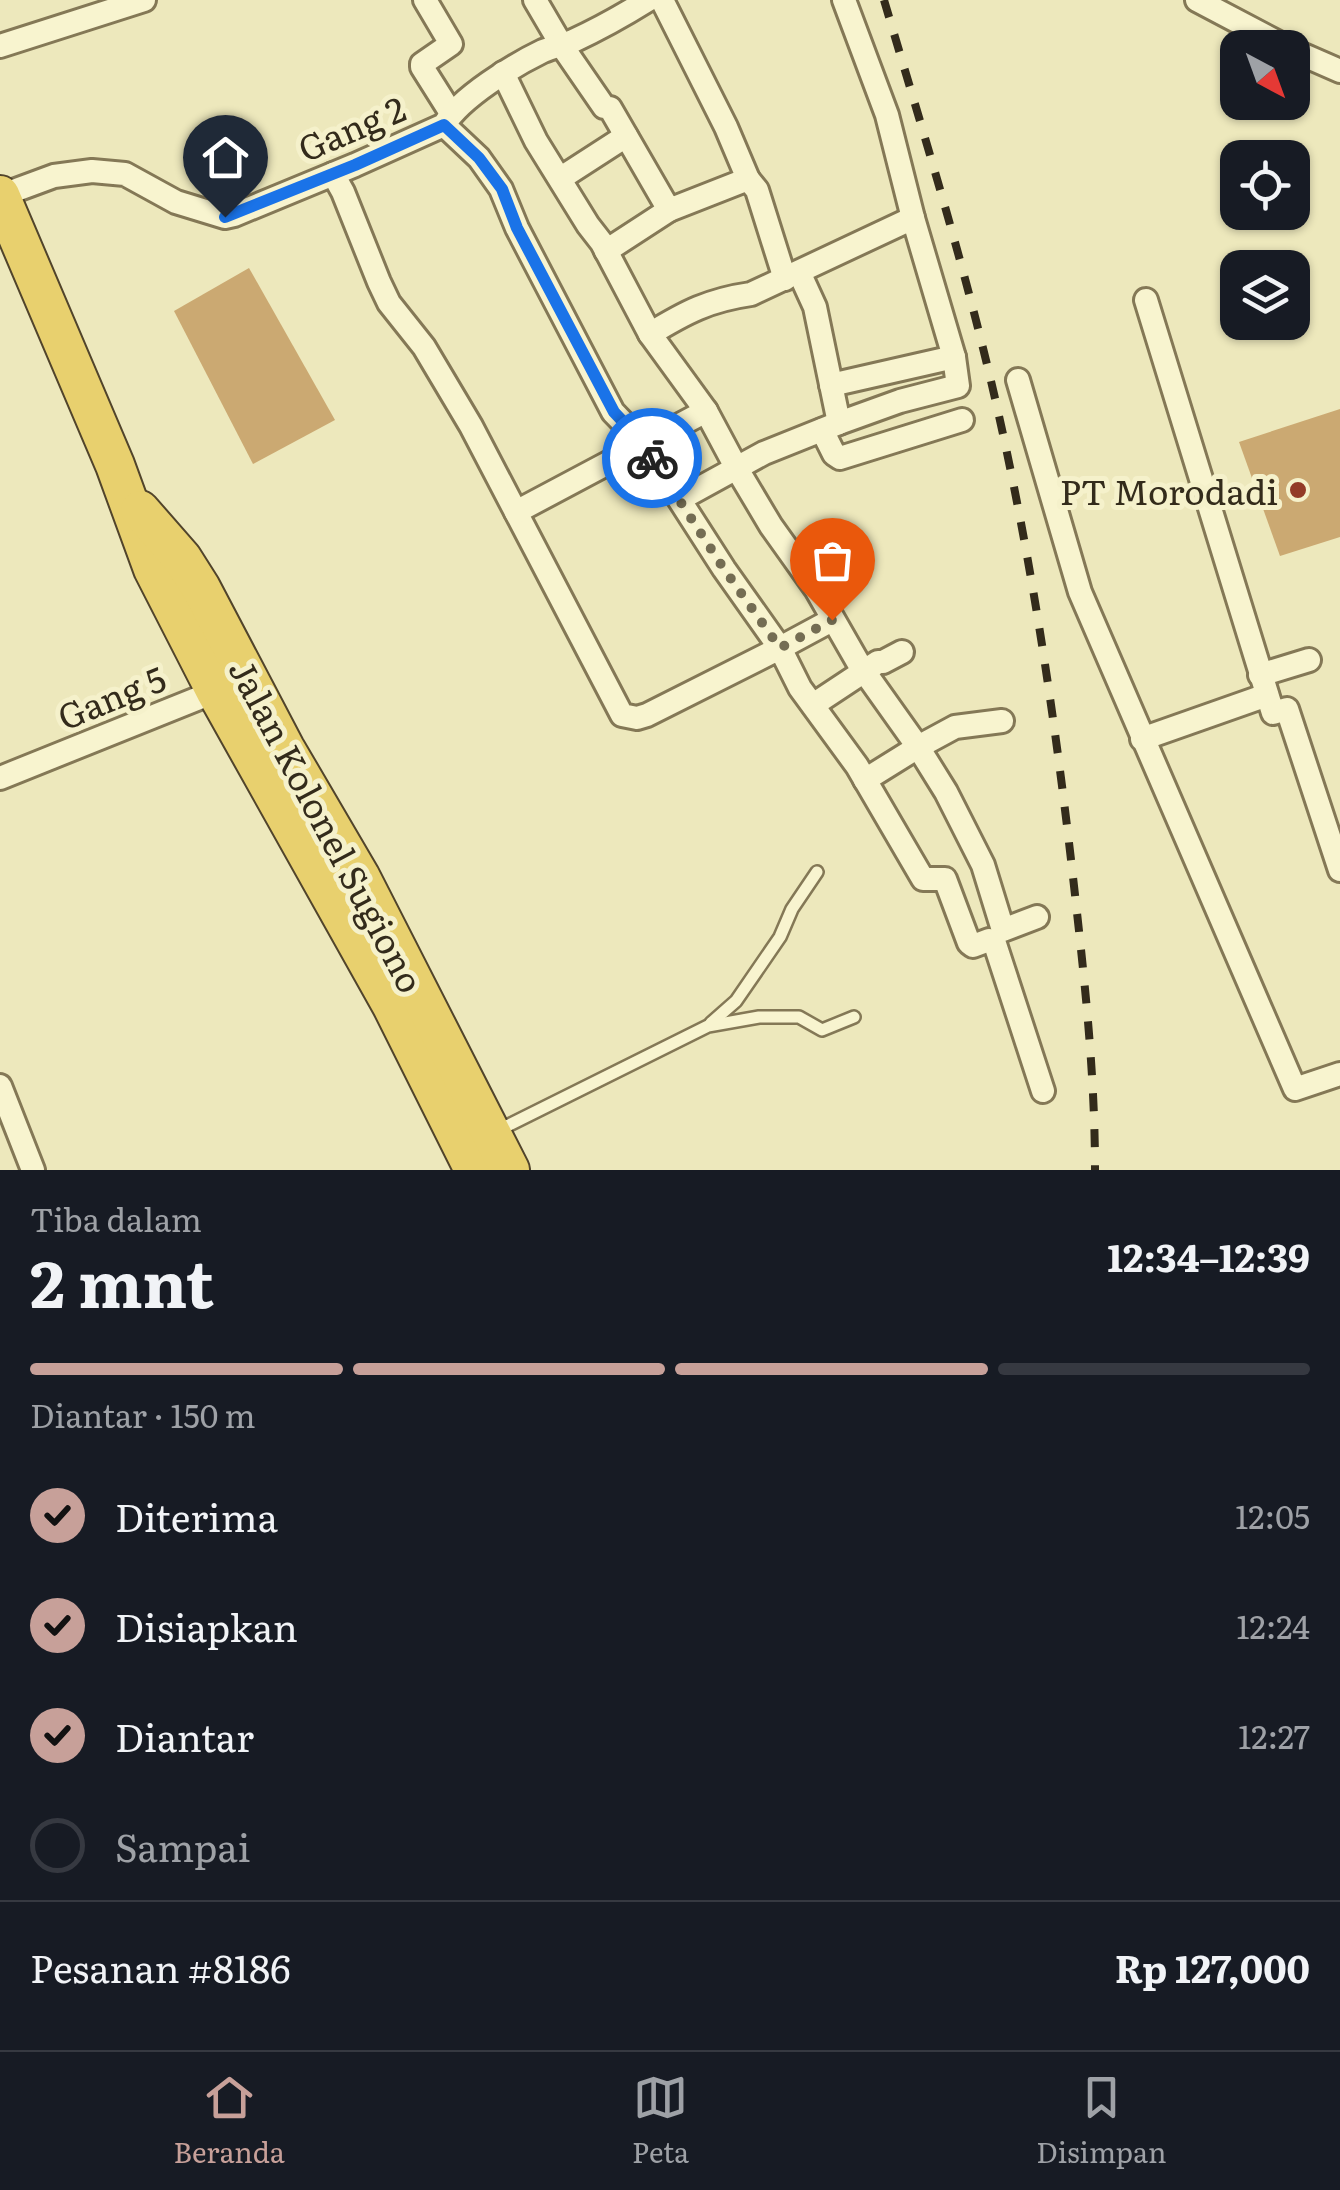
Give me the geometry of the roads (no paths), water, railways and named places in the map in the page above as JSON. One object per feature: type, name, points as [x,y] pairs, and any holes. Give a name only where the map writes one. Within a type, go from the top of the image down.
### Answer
[{"type":"highway","name":"Jalan Kolonel Sugiono","points":[[0,196],[124,494],[182,558],[201,588],[231,684],[474,1170]]},
{"type":"highway","name":"Jalan Kolonel Sugiono","points":[[231,684],[285,748],[360,876],[510,1170]]},
{"type":"street","points":[[0,46],[144,0]]},
{"type":"street","points":[[425,0],[451,41],[422,64],[448,119],[502,189],[517,228],[614,412],[643,443],[780,648],[800,688],[866,780],[923,880],[945,879],[969,944],[994,941],[1043,1092]]},
{"type":"street","points":[[535,0],[604,107],[610,108],[669,210]]},
{"type":"street","name":"Gang 2","points":[[0,196],[54,176],[108,172],[125,174],[176,202],[225,217],[333,174],[448,119],[504,73],[648,0]]},
{"type":"street","points":[[662,0],[726,126],[748,179],[757,190],[792,276],[815,307],[831,386],[834,454],[840,458],[962,420]]},
{"type":"street","points":[[680,499],[764,454],[830,426],[958,386],[954,357],[913,218],[888,114],[844,0]]},
{"type":"street","points":[[1197,0],[1254,30]]},
{"type":"street","points":[[1310,58],[1340,71]]},
{"type":"street","points":[[504,73],[536,141],[606,251],[650,334],[706,411],[736,469],[946,792],[983,865],[1003,930],[1037,917]]},
{"type":"street","points":[[560,178],[626,136]]},
{"type":"street","points":[[333,174],[389,302],[424,346],[471,426],[618,710],[625,716],[646,715],[832,620]]},
{"type":"street","points":[[606,251],[669,210],[748,179]]},
{"type":"street","points":[[650,334],[690,309],[751,294],[913,218]]},
{"type":"street","points":[[1146,300],[1263,685],[1273,714],[1287,708],[1340,870]]},
{"type":"street","points":[[831,386],[954,357]]},
{"type":"street","points":[[1018,380],[1080,592],[1295,1088],[1340,1074]]},
{"type":"street","points":[[516,512],[706,411]]},
{"type":"street","points":[[813,705],[878,662],[902,652]]},
{"type":"street","points":[[1142,739],[1309,660]]},
{"type":"street","name":"Gang 5","points":[[0,778],[231,684]]},
{"type":"street","points":[[866,780],[954,727],[1002,720]]},
{"type":"street","points":[[0,1086],[34,1170]]},
{"type":"lane","points":[[708,1026],[736,1000],[780,937],[792,908],[817,872]]},
{"type":"lane","points":[[490,1132],[708,1026],[759,1016],[798,1018],[822,1030],[854,1016]]},
{"type":"railway","points":[[884,0],[985,356],[1032,582],[1081,950],[1095,1170]]},
{"type":"place","name":"PT Morodadi","points":[[1298,490]]}]
